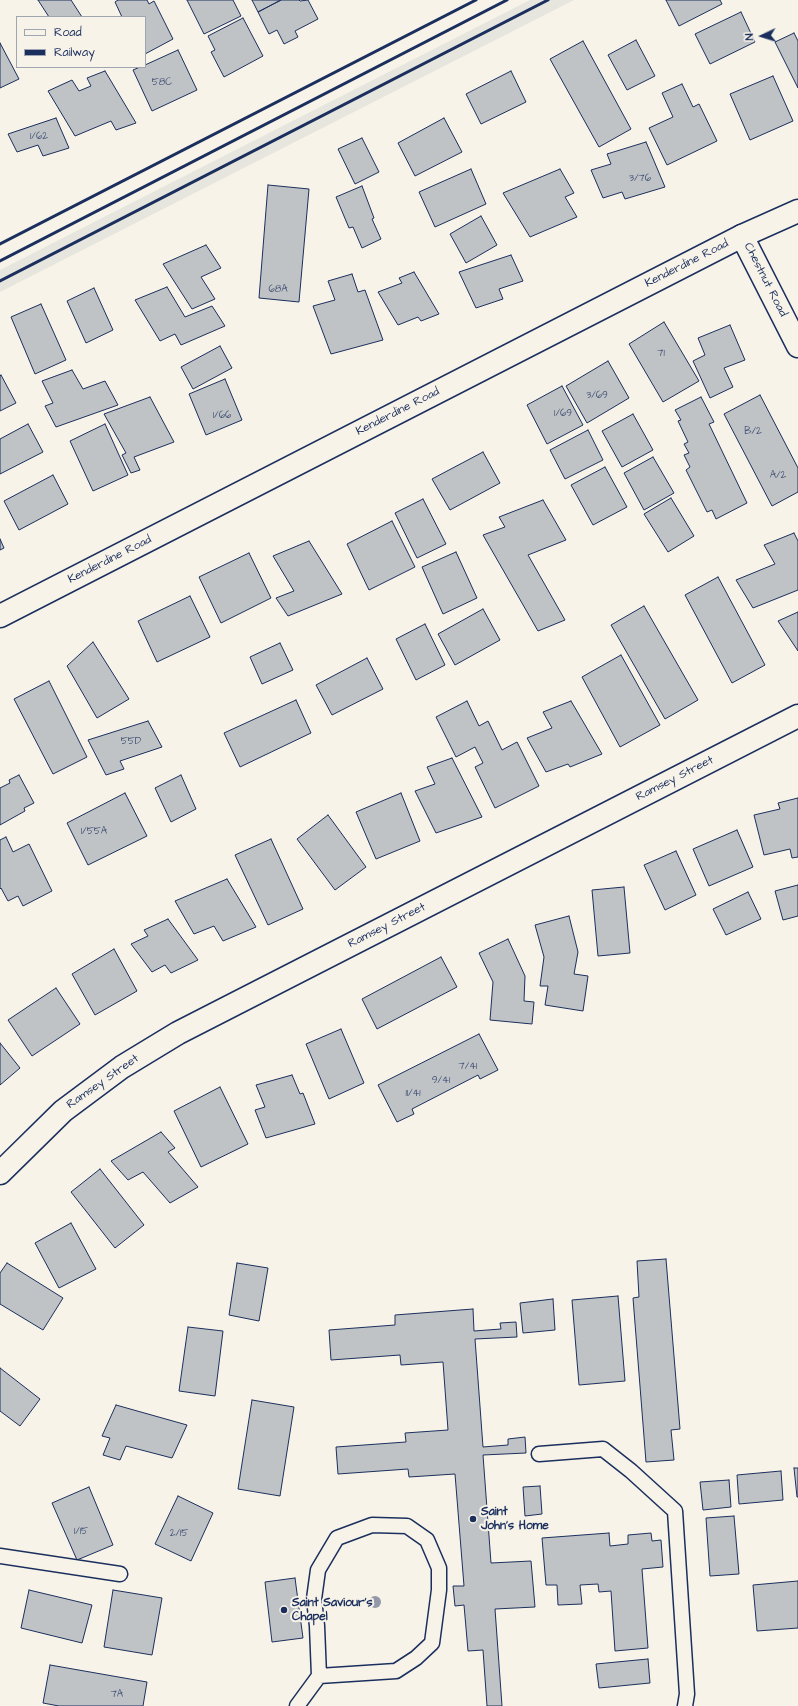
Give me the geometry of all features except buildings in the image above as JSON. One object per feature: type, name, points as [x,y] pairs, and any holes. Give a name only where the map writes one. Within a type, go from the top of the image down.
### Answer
[{"type":"street","name":"Kenderdine Road","points":[[0,616],[742,236],[798,211]]},
{"type":"street","name":"Chestnut Road","points":[[742,236],[798,346]]},
{"type":"street","name":"Ramsey Street","points":[[0,1173],[63,1111],[122,1068],[178,1033],[798,716]]},
{"type":"lane","points":[[539,1454],[603,1449],[631,1471],[675,1511],[688,1694],[685,1706]]},
{"type":"lane","points":[[297,1706],[319,1676],[317,1626],[314,1599],[318,1570],[337,1538],[372,1525],[407,1526],[427,1540],[439,1568],[439,1590],[432,1643],[416,1658],[396,1671],[319,1676]]},
{"type":"lane","points":[[0,1556],[120,1574]]},
{"type":"shaded area","points":[[530,0],[574,0],[0,292],[0,270]]},
{"type":"railway","points":[[0,244],[476,0]]},
{"type":"railway","points":[[0,261],[507,0]]},
{"type":"railway","points":[[0,281],[548,0]]},
{"type":"place","name":"Saint John's Home","points":[[473,1519]]},
{"type":"place","name":"Saint Saviour's Chapel","points":[[284,1610]]}]
